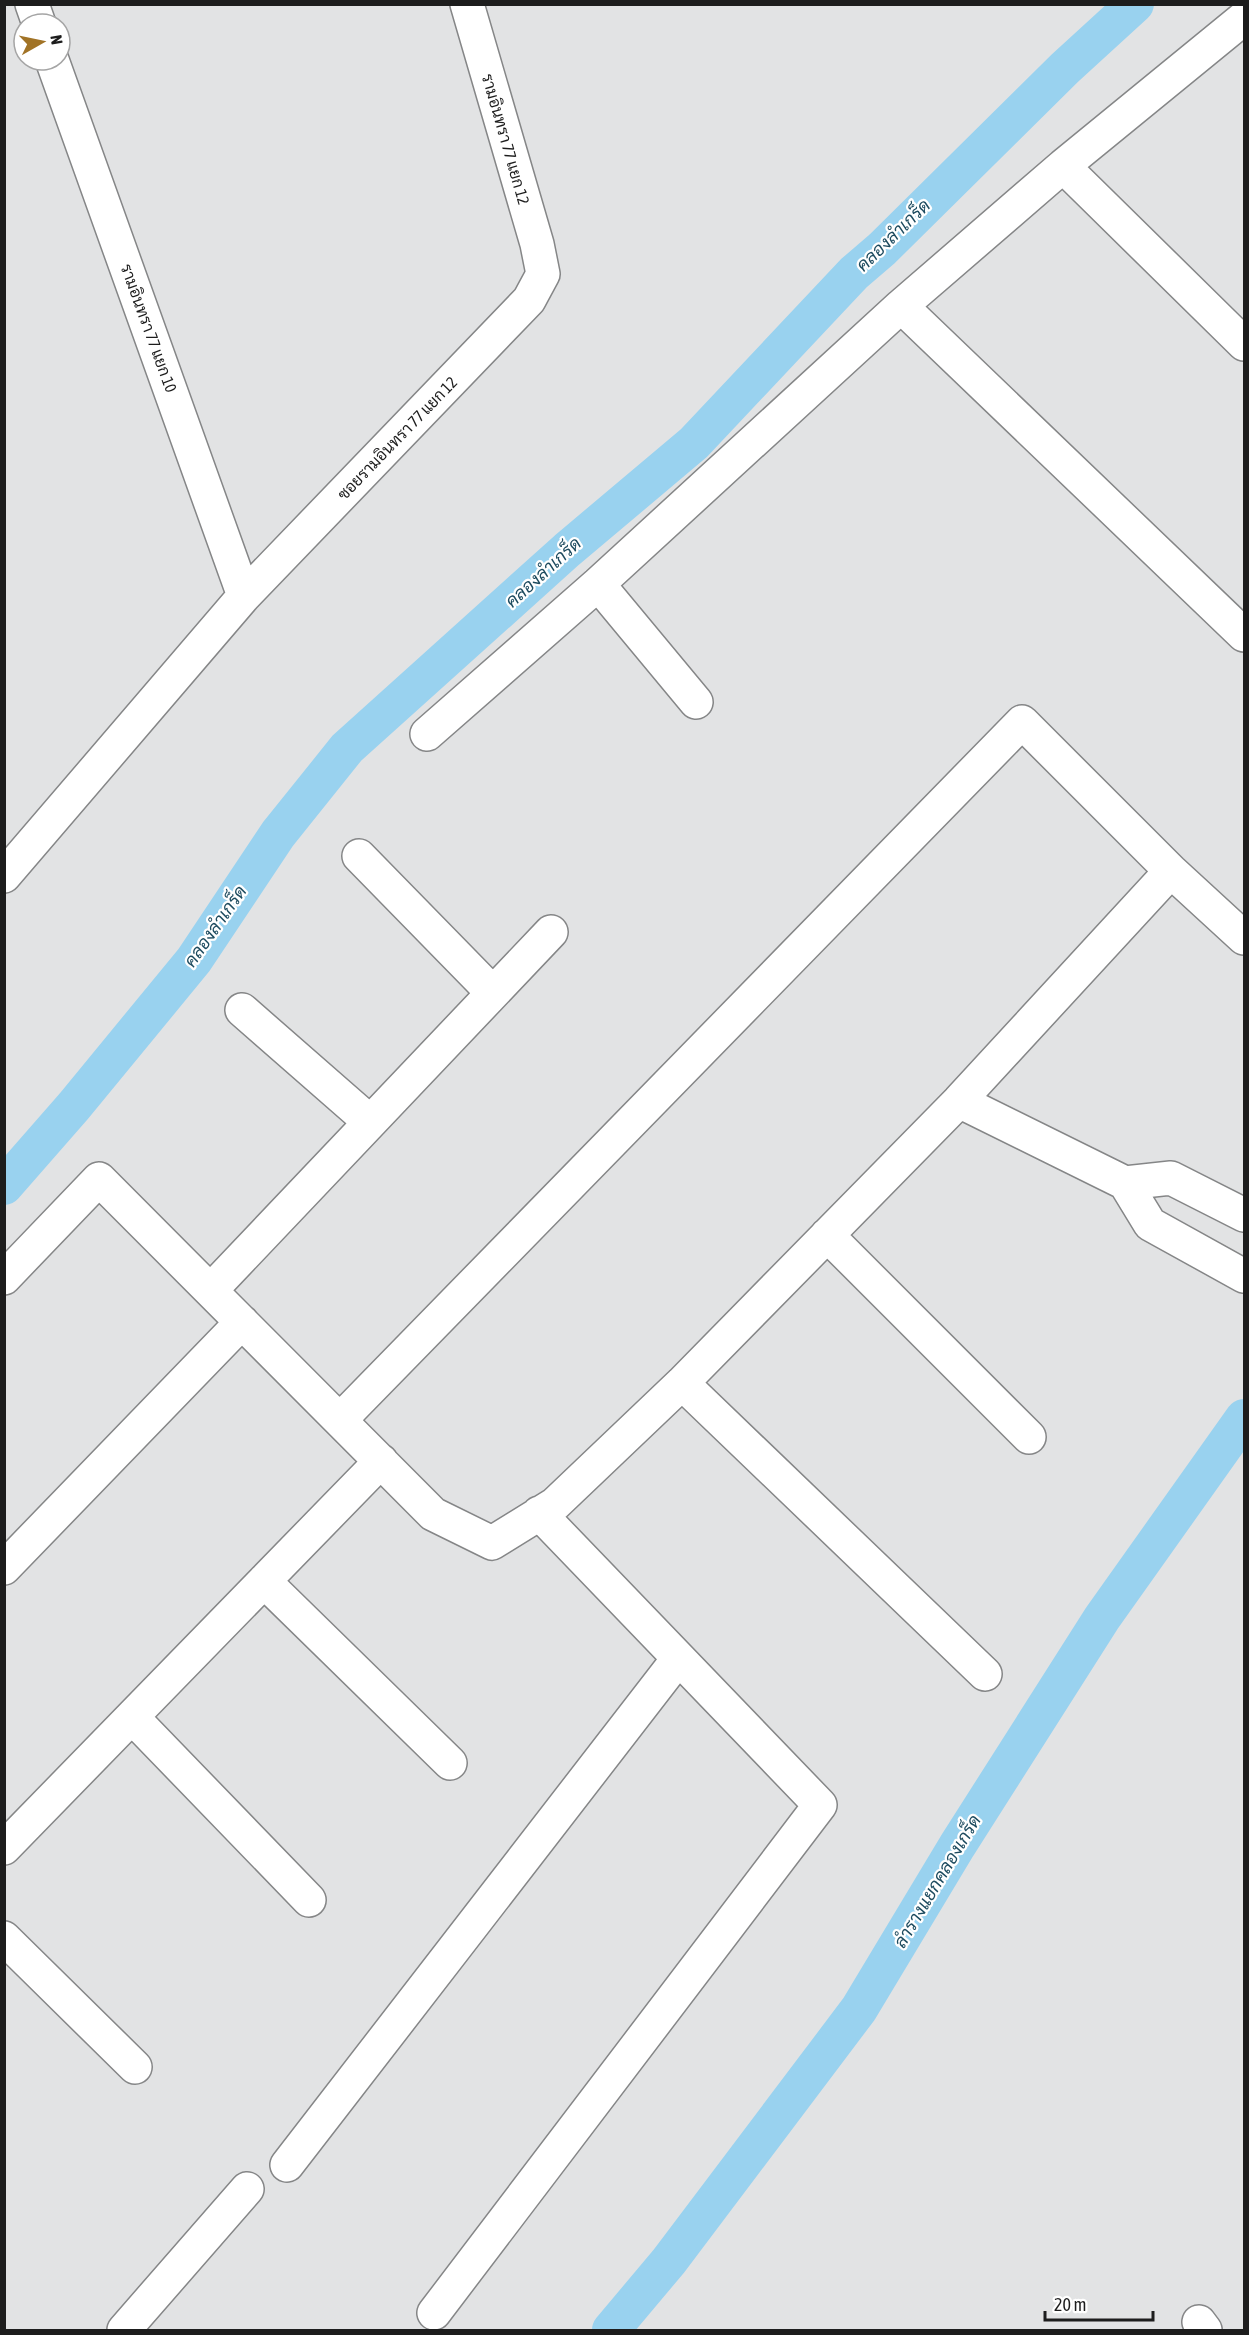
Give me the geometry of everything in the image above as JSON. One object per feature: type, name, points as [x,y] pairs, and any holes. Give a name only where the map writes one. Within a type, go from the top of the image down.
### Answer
[{"type":"street","name":"รามอินทรา 77 แยก 12","points":[[467,4],[537,244],[543,274]]},
{"type":"street","points":[[427,734],[598,584],[901,306],[1063,166],[1245,18]]},
{"type":"street","name":"รามอินทรา 77 แยก 10","points":[[56,72],[244,596]]},
{"type":"street","points":[[1063,166],[1245,344]]},
{"type":"street","name":"ซอยรามอินทรา 77 แยก 12","points":[[4,876],[244,596],[529,300],[543,274]]},
{"type":"street","points":[[901,306],[1245,635]]},
{"type":"street","points":[[598,584],[696,702]]},
{"type":"street","points":[[340,1420],[1022,722],[1171,871],[1245,938]]},
{"type":"street","points":[[359,856],[493,993]]},
{"type":"street","points":[[4,1278],[99,1179],[433,1514],[492,1543],[555,1504],[682,1383],[959,1101],[1171,871]]},
{"type":"street","points":[[211,1290],[550,932]]},
{"type":"street","points":[[242,1010],[369,1122]]},
{"type":"street","points":[[959,1101],[1125,1183],[1150,1224],[1245,1276]]},
{"type":"street","points":[[1125,1183],[1171,1178],[1245,1215]]},
{"type":"street","points":[[827,1235],[1029,1437]]},
{"type":"street","points":[[4,1568],[243,1322]]},
{"type":"street","points":[[682,1383],[985,1674]]},
{"type":"street","points":[[4,1848],[381,1461]]},
{"type":"street","points":[[434,2313],[820,1805],[539,1513]]},
{"type":"street","points":[[264,1581],[450,1763]]},
{"type":"street","points":[[287,2165],[678,1659]]},
{"type":"street","points":[[132,1717],[309,1900]]},
{"type":"street","points":[[4,1938],[135,2067]]},
{"type":"street","points":[[124,2331],[247,2189]]},
{"type":"waterway","name":"คลองลำเกร็ด","points":[[4,1186],[74,1106],[194,960],[278,834],[347,748],[567,550],[694,443],[854,273],[882,249],[1065,68],[1135,4]]},
{"type":"waterway","name":"ลำรางแยกคลองเกร็ด","points":[[611,2330],[669,2261],[859,2009],[957,1846],[1102,1618],[1244,1418]]}]
